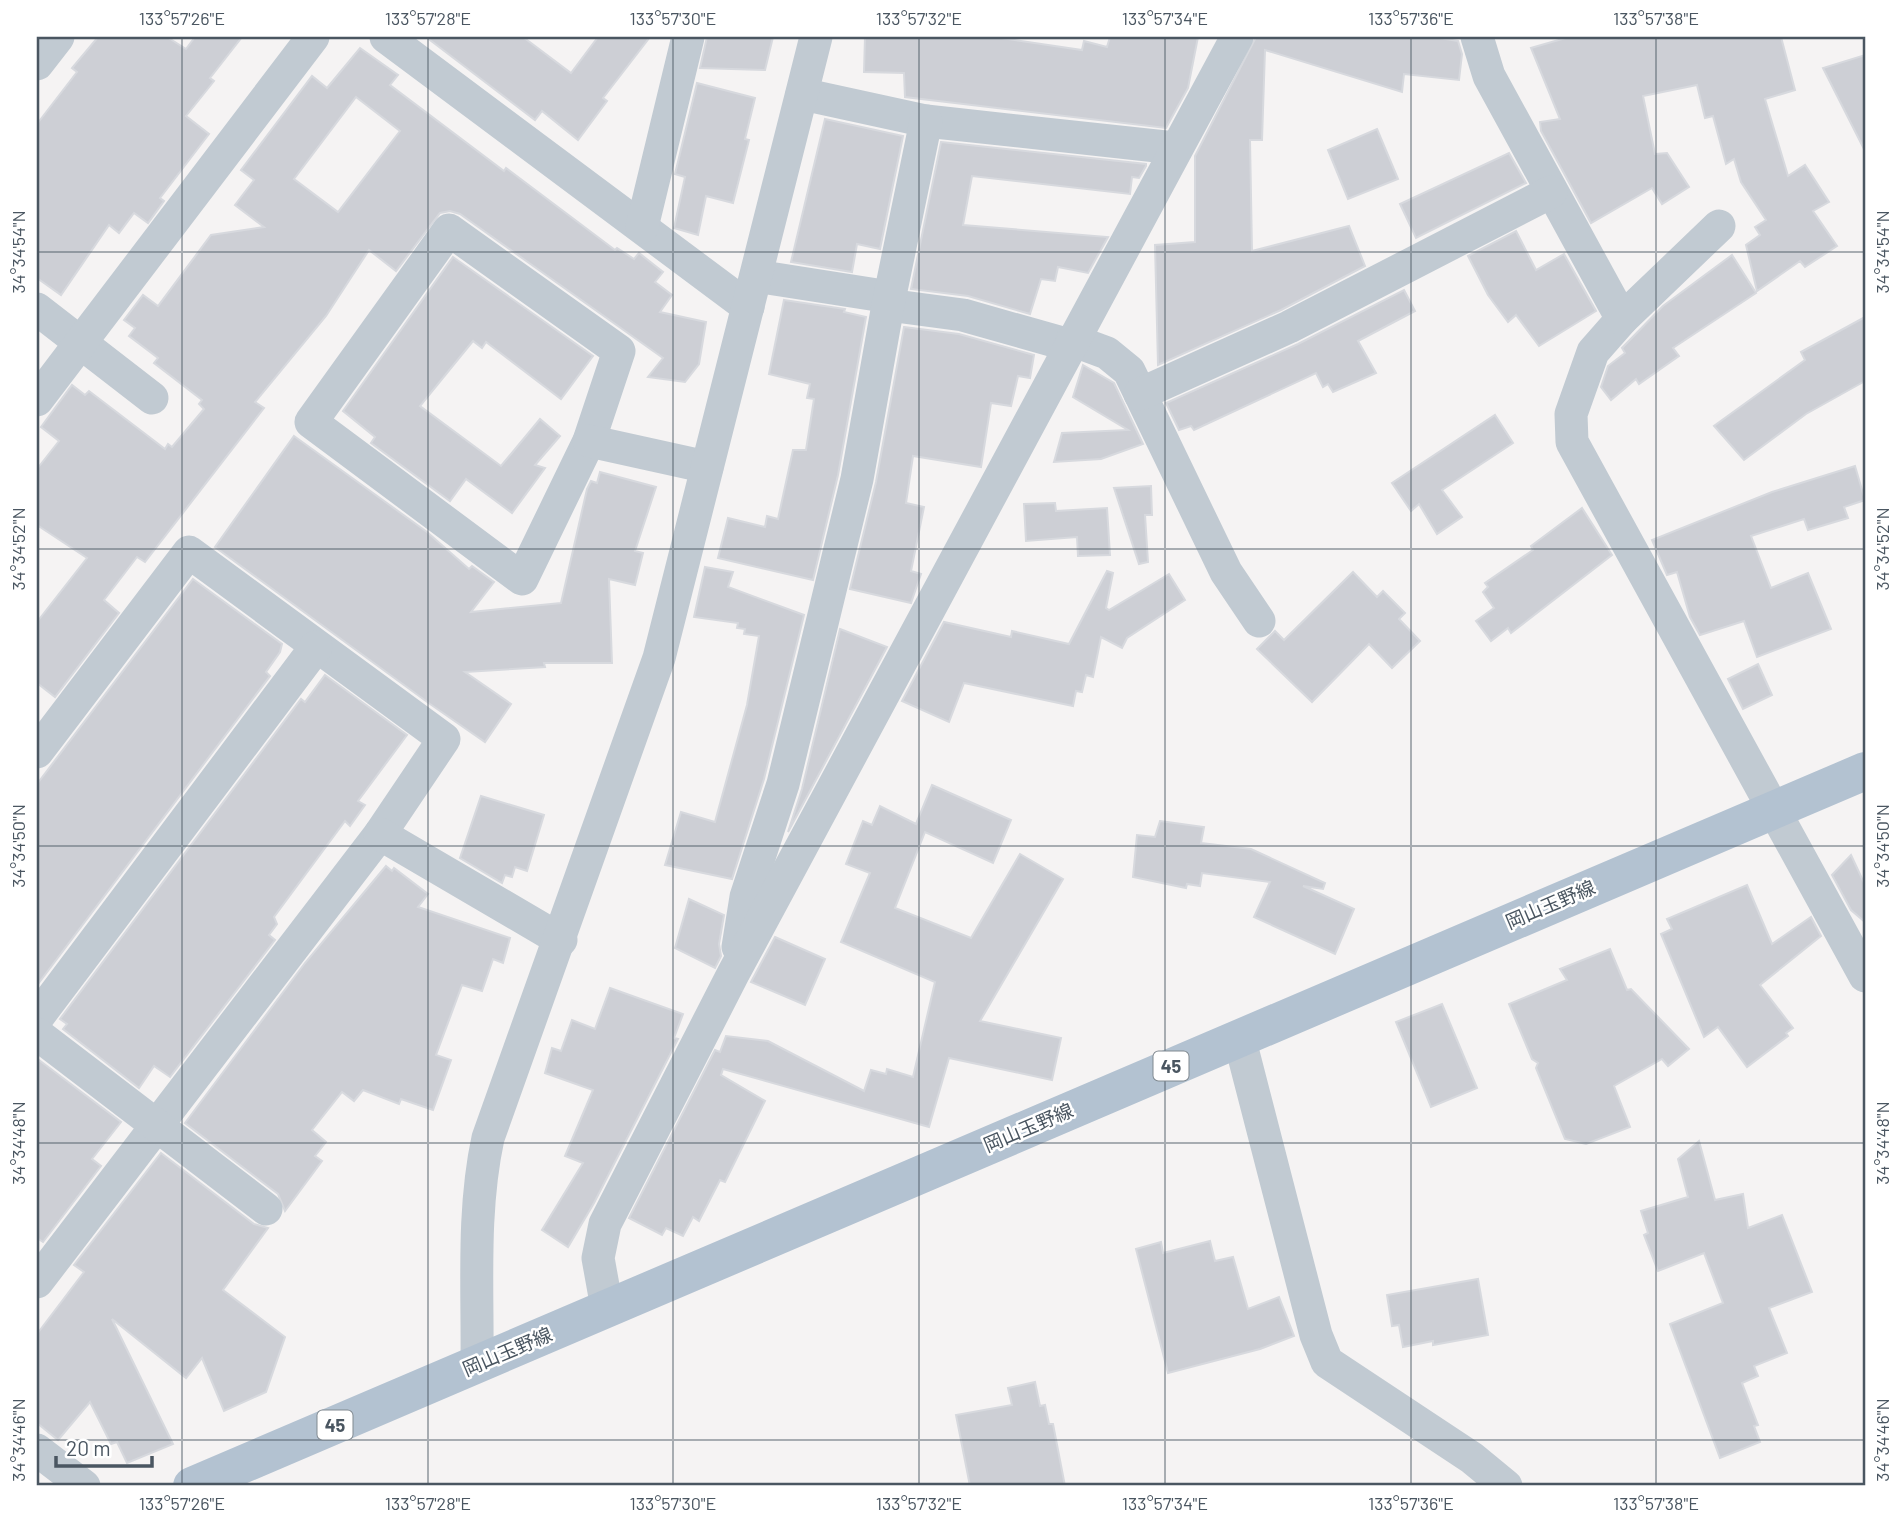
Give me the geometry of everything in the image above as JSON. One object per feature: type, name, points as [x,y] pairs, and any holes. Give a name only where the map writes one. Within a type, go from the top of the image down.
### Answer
[{"type":"main road","name":"岡山玉野線","points":[[192,1486],[1865,771]]},
{"type":"street","points":[[37,64],[58,37]]},
{"type":"street","points":[[37,400],[313,37]]},
{"type":"street","points":[[386,37],[748,307]]},
{"type":"street","points":[[642,227],[688,37]]},
{"type":"street","points":[[477,1364],[480,1176],[488,1139],[561,940],[659,658],[816,37]]},
{"type":"street","points":[[607,1308],[598,1258],[605,1224],[733,974],[1070,342],[1237,37]]},
{"type":"street","points":[[1477,37],[1489,76],[1622,319]]},
{"type":"street","points":[[802,94],[926,121],[1175,148]]},
{"type":"street","points":[[733,974],[746,897],[783,784],[857,479],[889,301],[926,121]]},
{"type":"street","points":[[1140,394],[1289,327],[1551,192]]},
{"type":"street","points":[[1719,226],[1622,319],[1593,352],[1571,414],[1572,442],[1865,976]]},
{"type":"street","points":[[449,230],[619,351],[589,441],[522,579],[311,422],[449,230]]},
{"type":"street","points":[[755,276],[963,315],[1107,353],[1129,371],[1226,572],[1259,621]]},
{"type":"street","points":[[37,309],[152,398]]},
{"type":"street","points":[[589,441],[707,467]]},
{"type":"street","points":[[37,752],[189,552],[444,739],[380,834],[37,1282]]},
{"type":"street","points":[[37,1018],[316,647]]},
{"type":"street","points":[[380,834],[561,940]]},
{"type":"street","points":[[37,1034],[266,1209]]},
{"type":"street","points":[[1239,1037],[1315,1335],[1327,1362],[1472,1458],[1506,1486]]},
{"type":"street","points":[[37,1450],[84,1486]]},
{"type":"building","points":[[98,37],[167,37],[186,49],[195,37],[242,37],[210,78],[214,81],[186,116],[209,134],[160,198],[164,201],[148,223],[134,213],[119,233],[109,225],[61,295],[37,278],[37,124],[77,72],[72,68]]},
{"type":"building","points":[[426,37],[523,37],[571,73],[598,37],[650,37],[603,98],[607,101],[578,140],[542,111],[535,120]]},
{"type":"building","points":[[707,37],[773,37],[765,70],[700,68]]},
{"type":"building","points":[[865,37],[995,37],[1082,50],[1084,41],[1107,47],[1110,37],[1198,37],[1188,88],[1166,128],[905,97],[904,73],[864,72]]},
{"type":"building","points":[[1256,37],[1434,37],[1458,41],[1462,54],[1459,80],[1404,74],[1402,92],[1265,50],[1262,140],[1250,140],[1252,251],[1349,226],[1365,266],[1281,310],[1158,365],[1155,245],[1195,242],[1195,156]]},
{"type":"building","points":[[1569,37],[1781,37],[1795,90],[1765,99],[1788,176],[1805,165],[1829,202],[1813,211],[1837,246],[1805,267],[1800,261],[1757,291],[1746,245],[1760,235],[1755,227],[1766,220],[1741,182],[1734,159],[1726,164],[1713,116],[1705,118],[1697,85],[1643,96],[1655,154],[1667,153],[1689,187],[1662,204],[1652,188],[1591,223],[1541,131],[1540,122],[1560,119],[1531,48]]},
{"type":"building","points":[[360,48],[398,75],[390,85],[504,171],[506,168],[615,250],[617,248],[634,259],[639,253],[663,272],[655,282],[672,295],[660,312],[706,322],[699,364],[685,382],[648,377],[663,358],[460,214],[450,211],[440,213],[396,271],[369,250],[326,316],[255,402],[264,408],[145,562],[137,557],[104,600],[119,613],[55,697],[37,683],[37,622],[87,558],[37,525],[37,469],[59,441],[41,427],[72,385],[85,395],[89,391],[165,449],[168,444],[172,447],[204,409],[199,404],[202,400],[154,363],[158,358],[129,336],[135,328],[124,320],[143,295],[158,306],[211,235],[264,227],[235,205],[254,180],[241,170],[312,76],[327,88]],"holes":[[[356,97],[400,131],[338,212],[294,179]]]},
{"type":"building","points":[[1865,55],[1865,151],[1823,68]]},
{"type":"building","points":[[697,83],[755,98],[745,139],[749,140],[733,203],[706,196],[698,235],[674,228],[685,177],[675,174]]},
{"type":"building","points":[[825,119],[903,136],[880,249],[857,244],[852,272],[791,262]]},
{"type":"building","points":[[1377,129],[1398,179],[1348,199],[1328,150]]},
{"type":"building","points":[[941,142],[1146,166],[1139,178],[1132,177],[1130,194],[972,176],[963,225],[1108,237],[1088,273],[1058,267],[1055,281],[1041,279],[1030,314],[968,296],[911,289]]},
{"type":"building","points":[[1509,153],[1526,183],[1416,238],[1400,204]]},
{"type":"building","points":[[1516,231],[1536,270],[1564,254],[1596,311],[1539,346],[1516,315],[1508,322],[1488,295],[1468,256]]},
{"type":"building","points":[[1732,255],[1756,293],[1673,348],[1679,356],[1639,384],[1636,379],[1611,400],[1601,387],[1608,366],[1625,353],[1622,348],[1663,306]]},
{"type":"building","points":[[453,257],[593,356],[561,399],[486,342],[482,348],[473,341],[420,406],[501,466],[540,419],[560,436],[535,465],[545,468],[512,513],[466,479],[450,501],[371,443],[375,437],[343,411]]},
{"type":"building","points":[[1404,290],[1415,311],[1358,341],[1376,373],[1333,392],[1328,384],[1323,387],[1316,373],[1194,430],[1191,426],[1179,430],[1166,403],[1298,344]]},
{"type":"building","points":[[784,300],[845,309],[844,312],[866,317],[838,475],[813,580],[718,558],[728,518],[765,527],[767,516],[778,519],[793,450],[806,450],[814,399],[807,398],[810,384],[769,374]]},
{"type":"building","points":[[1865,317],[1865,381],[1806,414],[1744,460],[1714,426],[1805,360],[1801,352]]},
{"type":"building","points":[[904,327],[959,334],[1034,355],[1030,378],[1018,376],[1011,406],[991,403],[981,467],[913,456],[906,503],[924,507],[911,571],[921,574],[911,603],[850,589],[876,482]]},
{"type":"building","points":[[1083,365],[1114,383],[1143,444],[1101,459],[1054,462],[1062,433],[1128,430],[1073,397]]},
{"type":"building","points":[[1495,415],[1513,443],[1442,490],[1462,517],[1437,534],[1419,504],[1411,511],[1392,483]]},
{"type":"building","points":[[294,436],[427,532],[469,569],[472,566],[494,582],[471,612],[561,603],[587,489],[591,481],[597,483],[600,472],[656,487],[635,551],[643,553],[635,585],[609,579],[612,663],[544,663],[545,667],[465,672],[511,704],[485,742],[430,704],[215,547]]},
{"type":"building","points":[[1855,466],[1865,500],[1844,507],[1848,518],[1808,530],[1804,519],[1751,536],[1771,588],[1808,573],[1831,629],[1757,657],[1744,621],[1700,635],[1690,617],[1677,572],[1667,575],[1652,540],[1772,492]]},
{"type":"building","points":[[1151,486],[1152,515],[1145,515],[1148,562],[1139,564],[1114,488]]},
{"type":"building","points":[[1055,503],[1056,511],[1107,508],[1110,555],[1078,556],[1077,537],[1026,541],[1024,504]]},
{"type":"building","points":[[1582,508],[1612,555],[1511,633],[1508,628],[1491,641],[1476,621],[1494,608],[1483,592],[1488,587],[1485,583],[1533,550],[1531,546]]},
{"type":"building","points":[[705,567],[733,572],[728,587],[804,615],[764,779],[732,879],[665,865],[681,812],[715,822],[747,705],[759,636],[744,634],[745,629],[737,628],[738,623],[694,617]]},
{"type":"building","points":[[1107,571],[1113,573],[1106,608],[1109,610],[1169,574],[1185,600],[1127,638],[1122,648],[1101,637],[1093,677],[1086,675],[1082,692],[1076,691],[1073,706],[964,683],[949,722],[902,701],[944,622],[1011,637],[1012,631],[1069,644]]},
{"type":"building","points":[[1353,572],[1377,597],[1383,591],[1405,613],[1399,619],[1420,641],[1392,668],[1369,644],[1312,702],[1257,649],[1275,631],[1284,640]]},
{"type":"building","points":[[193,579],[282,644],[280,652],[266,672],[270,676],[38,984],[37,784]]},
{"type":"building","points":[[840,629],[887,647],[788,832],[802,789]]},
{"type":"building","points":[[1758,664],[1772,695],[1743,709],[1728,679]]},
{"type":"building","points":[[325,675],[407,735],[358,801],[365,805],[350,826],[345,821],[274,917],[277,924],[269,935],[275,940],[170,1077],[154,1066],[139,1088],[63,1029],[67,1024],[60,1019],[301,699],[305,702]]},
{"type":"building","points":[[932,785],[1011,820],[993,863],[925,832],[895,908],[971,938],[1020,854],[1063,879],[980,1021],[1061,1038],[1052,1080],[949,1058],[929,1127],[723,1069],[721,1075],[765,1101],[725,1182],[720,1180],[699,1221],[693,1217],[683,1236],[666,1228],[662,1235],[629,1218],[715,1050],[720,1052],[726,1036],[768,1041],[864,1091],[871,1070],[886,1074],[887,1069],[913,1077],[935,982],[841,942],[870,873],[846,864],[863,821],[872,825],[880,806],[916,824]]},
{"type":"building","points":[[481,796],[544,815],[527,871],[515,867],[512,877],[505,875],[502,883],[460,858]]},
{"type":"building","points":[[1160,821],[1204,827],[1201,843],[1251,849],[1325,883],[1323,889],[1303,886],[1354,909],[1335,954],[1254,917],[1270,882],[1202,873],[1200,886],[1187,884],[1186,888],[1133,877],[1137,835],[1155,837]]},
{"type":"building","points":[[1851,855],[1865,885],[1865,922],[1851,910],[1832,875]]},
{"type":"building","points":[[386,866],[392,871],[394,868],[428,894],[418,907],[510,938],[503,963],[493,959],[482,991],[462,985],[436,1055],[451,1060],[433,1110],[401,1099],[399,1104],[363,1090],[354,1101],[342,1092],[312,1130],[326,1142],[315,1156],[322,1161],[285,1211],[278,1194],[185,1123],[305,963]]},
{"type":"building","points":[[1747,885],[1772,944],[1811,917],[1821,936],[1760,985],[1793,1028],[1786,1033],[1788,1036],[1747,1067],[1718,1027],[1704,1037],[1661,934],[1672,929],[1667,919]]},
{"type":"building","points":[[689,899],[724,915],[719,944],[721,956],[715,968],[675,948]]},
{"type":"building","points":[[775,937],[825,959],[805,1005],[751,982]]},
{"type":"building","points":[[1610,949],[1627,990],[1631,989],[1689,1049],[1668,1066],[1662,1059],[1614,1086],[1630,1127],[1586,1144],[1565,1139],[1536,1068],[1538,1063],[1532,1059],[1509,1004],[1567,980],[1560,969]]},
{"type":"building","points":[[610,988],[683,1014],[674,1038],[678,1039],[594,1203],[568,1247],[542,1230],[583,1163],[565,1156],[593,1090],[545,1073],[552,1048],[561,1051],[572,1020],[595,1029]]},
{"type":"building","points":[[1442,1004],[1477,1088],[1431,1107],[1396,1022]]},
{"type":"building","points":[[39,1060],[121,1122],[92,1159],[101,1166],[43,1242],[37,1238]]},
{"type":"building","points":[[1699,1141],[1715,1200],[1743,1194],[1748,1228],[1782,1215],[1812,1292],[1769,1308],[1787,1353],[1754,1366],[1758,1376],[1742,1383],[1758,1425],[1754,1426],[1760,1442],[1720,1458],[1670,1324],[1723,1303],[1704,1253],[1658,1271],[1644,1235],[1648,1233],[1641,1211],[1688,1197],[1678,1159]]},
{"type":"building","points":[[161,1153],[254,1224],[268,1228],[223,1290],[285,1337],[266,1392],[224,1411],[202,1358],[186,1378],[112,1319],[173,1444],[127,1463],[117,1442],[111,1444],[90,1402],[58,1440],[37,1423],[37,1334],[84,1272],[74,1265]]},
{"type":"building","points":[[1210,1241],[1215,1261],[1233,1257],[1248,1309],[1279,1297],[1294,1336],[1260,1349],[1168,1373],[1136,1249],[1161,1242],[1163,1253]]},
{"type":"building","points":[[1478,1279],[1488,1335],[1433,1345],[1433,1341],[1403,1347],[1399,1325],[1392,1326],[1387,1295]]},
{"type":"building","points":[[1035,1382],[1040,1406],[1045,1405],[1049,1424],[1053,1424],[1065,1486],[970,1486],[956,1415],[1012,1405],[1008,1388]]}]
